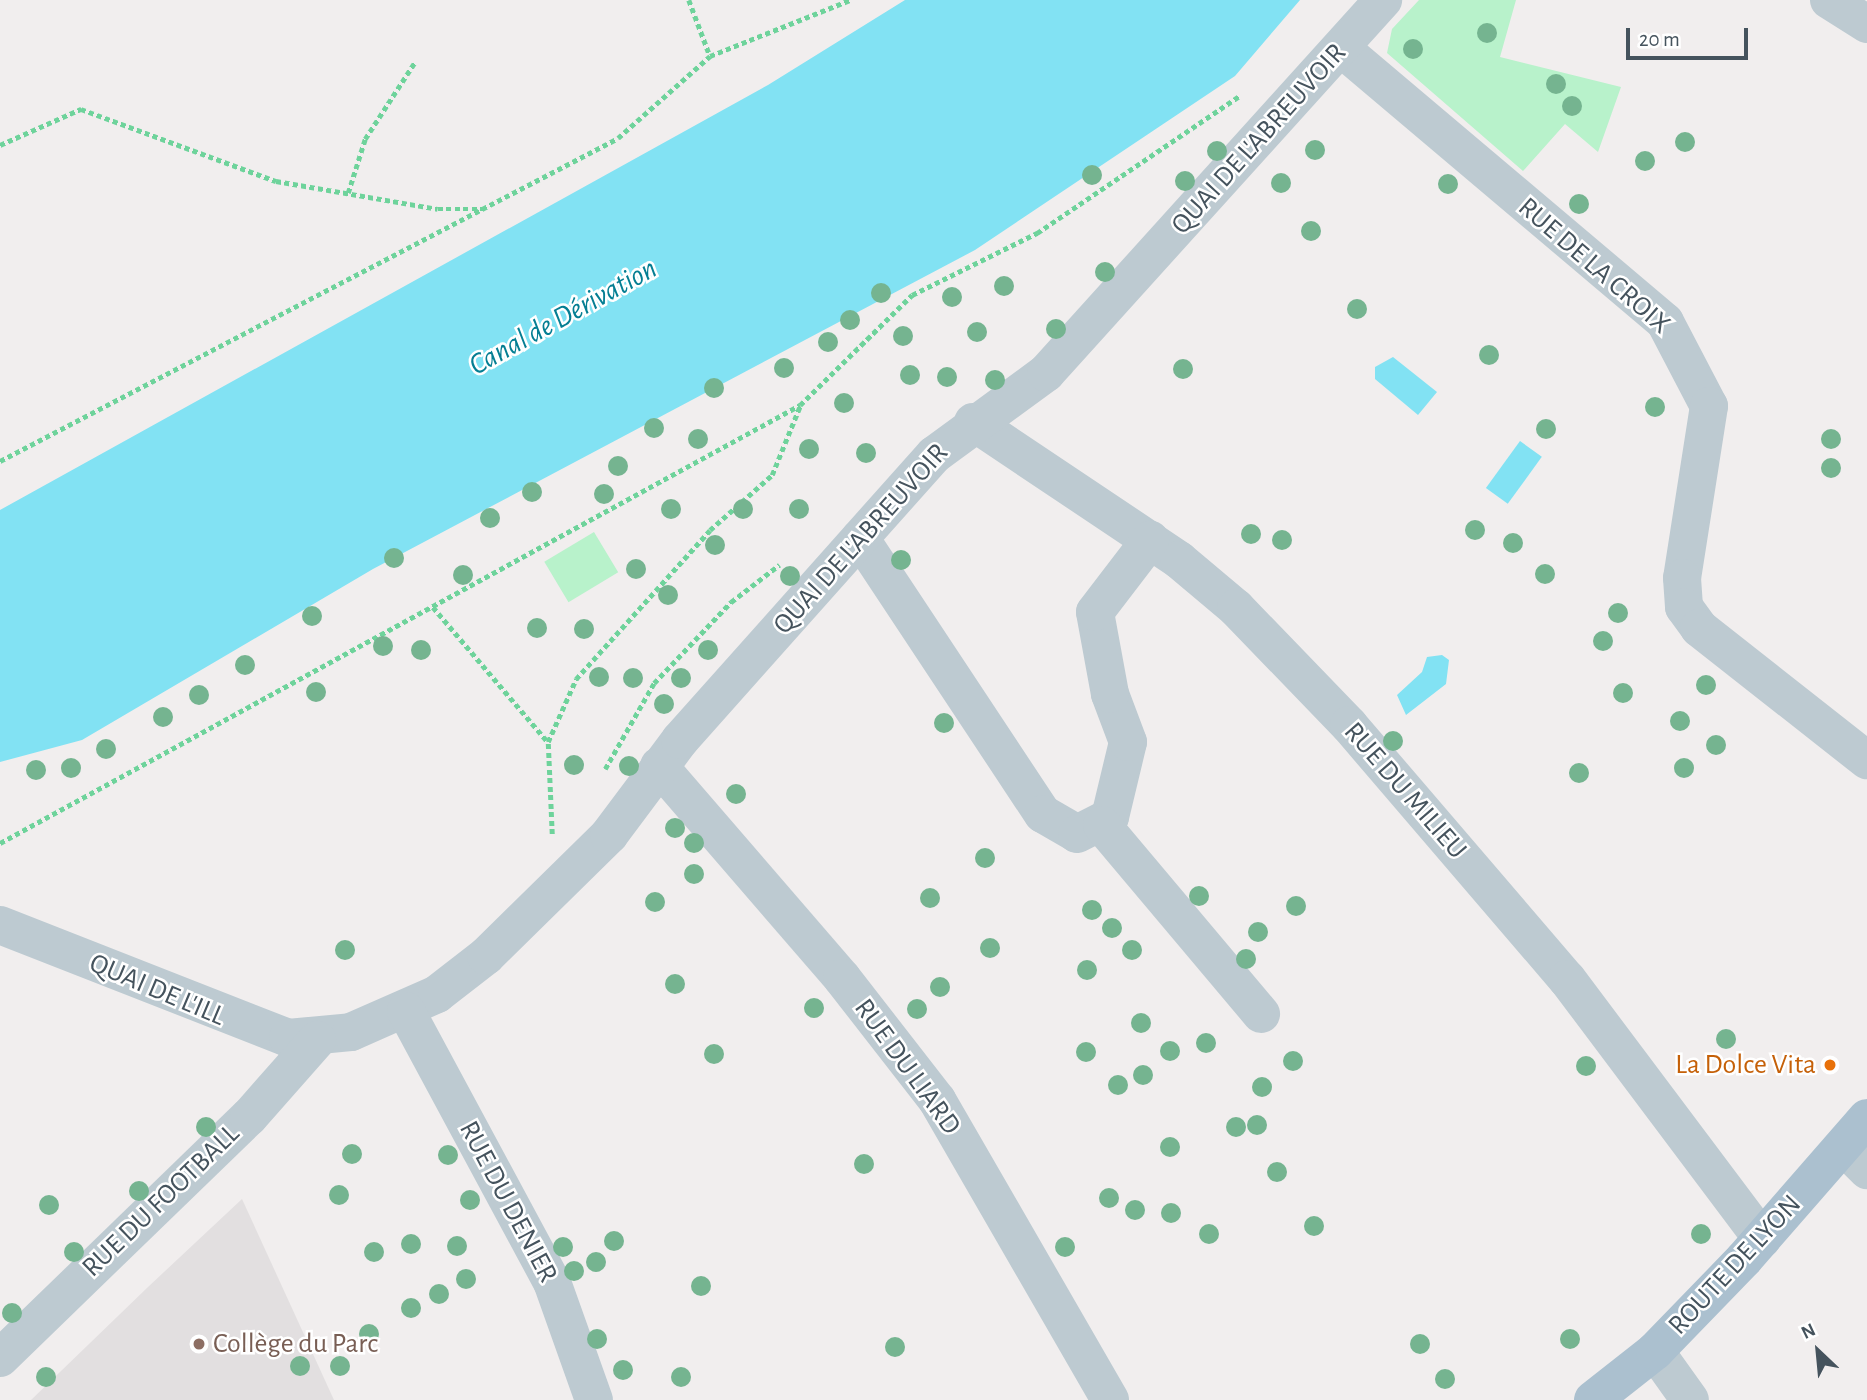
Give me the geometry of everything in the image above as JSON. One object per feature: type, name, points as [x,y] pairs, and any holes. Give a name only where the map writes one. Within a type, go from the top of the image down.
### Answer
[{"type":"main road","name":"ROUTE DE LYON","points":[[1593,1400],[1655,1351],[1762,1239],[1859,1145]]},
{"type":"street","name":"QUAI DE L'ABREUVOIR","points":[[317,1040],[406,1011],[459,979],[533,912],[624,818],[659,766],[934,455],[973,422],[1046,373],[1383,0]]},
{"type":"street","name":"RUE DE LA CROIX","points":[[1341,48],[1665,322],[1696,370],[1709,406],[1682,578],[1684,607],[1699,628],[1867,760]]},
{"type":"street","name":"RUE DU MILIEU","points":[[973,422],[1150,540],[1236,608],[1349,725],[1567,979],[1762,1239]]},
{"type":"street","points":[[860,538],[1043,814],[1077,834],[1102,825],[1116,803],[1128,741],[1110,694],[1095,612],[1150,540]]},
{"type":"street","name":"RUE DU LIARD","points":[[659,766],[842,978],[937,1100],[1110,1400]]},
{"type":"street","points":[[1102,825],[1261,1014]]},
{"type":"street","name":"QUAI DE L'ILL","points":[[0,925],[254,1029],[317,1040]]},
{"type":"street","name":"RUE DU DENIER","points":[[406,1011],[552,1282],[594,1400]]},
{"type":"street","name":"RUE DU FOOTBALL","points":[[0,1357],[249,1117],[317,1040]]},
{"type":"street","points":[[1655,1351],[1690,1400]]},
{"type":"path","points":[[689,0],[710,56]]},
{"type":"path","points":[[0,461],[618,138],[710,56],[850,0]]},
{"type":"path","points":[[348,193],[365,139],[415,62]]},
{"type":"path","points":[[0,843],[800,405],[912,295],[1037,233],[1245,93]]},
{"type":"path","points":[[0,145],[81,109],[199,157],[276,181],[438,209],[484,209]]},
{"type":"path","points":[[552,845],[548,742],[587,665],[710,530],[772,475],[800,405]]},
{"type":"path","points":[[433,607],[548,742]]},
{"type":"shaded area","name":"Collège du Parc","points":[[242,1199],[334,1400],[31,1400],[148,1287]]},
{"type":"green space","points":[[1419,0],[1516,0],[1500,57],[1621,87],[1598,152],[1565,124],[1523,171],[1387,53],[1392,29]]},
{"type":"green space","points":[[594,532],[618,572],[568,602],[544,562]]},
{"type":"water","name":"Canal de Dérivation","points":[[905,0],[1300,0],[1235,76],[975,250],[373,569],[82,740],[0,762],[0,510],[768,85]]},
{"type":"water","points":[[1393,357],[1437,392],[1418,415],[1375,379],[1375,367]]},
{"type":"water","points":[[1520,441],[1542,457],[1508,504],[1486,488]]},
{"type":"water","points":[[1442,655],[1449,660],[1446,684],[1406,715],[1397,695],[1422,672],[1427,657]]},
{"type":"place","name":"La Dolce Vita","points":[[1830,1065]]},
{"type":"place","name":"Collège du Parc","points":[[199,1344]]}]
